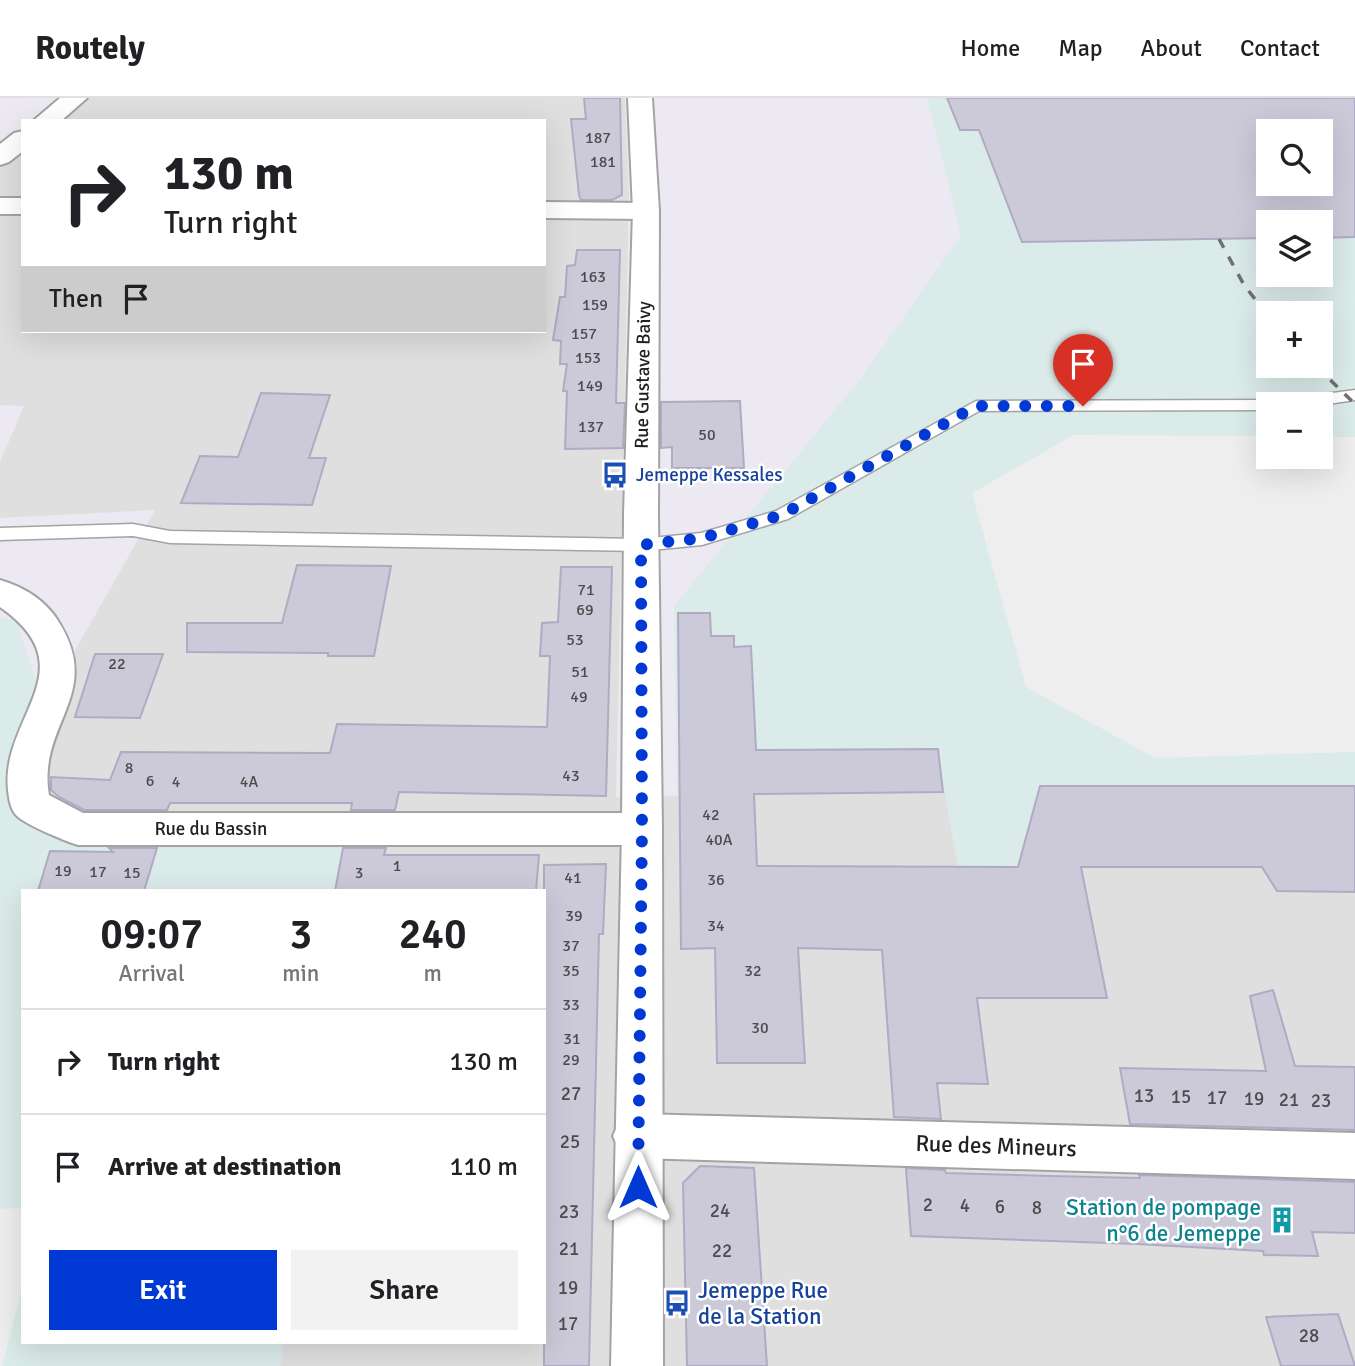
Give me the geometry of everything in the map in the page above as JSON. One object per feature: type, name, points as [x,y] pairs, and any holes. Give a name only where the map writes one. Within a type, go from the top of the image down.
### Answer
[{"type":"street","points":[[48,119],[75,98]]},
{"type":"street","name":"Rue Gustave Baivy","points":[[638,1366],[641,545],[646,211],[640,98]]},
{"type":"street","points":[[0,157],[21,140]]},
{"type":"street","points":[[0,205],[21,205]]},
{"type":"street","points":[[546,210],[646,211]]},
{"type":"street","name":"Rue du Bassin","points":[[0,592],[16,599],[35,613],[47,632],[57,657],[57,682],[27,768],[30,804],[78,830],[642,829]]},
{"type":"street","name":"Rue des Mineurs","points":[[638,1136],[1355,1156]]},
{"type":"lane","points":[[1333,398],[1355,395]]},
{"type":"lane","points":[[0,534],[133,530],[170,537],[641,545],[702,538],[782,515],[976,406],[1256,405]]},
{"type":"shaded area","points":[[88,98],[625,98],[629,196],[616,797],[945,792],[958,866],[1355,867],[1355,1366],[280,1366],[284,1344],[546,1344],[546,889],[335,889],[347,830],[78,829],[30,804],[57,682],[155,510],[0,518],[0,462],[24,406],[0,405],[0,168],[21,151],[21,333],[546,333],[546,119],[61,119]]},
{"type":"shaded area","points":[[927,98],[1355,98],[1355,867],[958,866],[945,792],[677,795],[674,606],[861,378],[961,235]]},
{"type":"shaded area","points":[[1074,435],[1256,436],[1256,469],[1333,469],[1333,437],[1355,437],[1355,752],[1155,758],[1026,687],[972,493]]},
{"type":"shaded area","points":[[0,616],[17,622],[35,678],[57,682],[30,804],[78,829],[347,829],[335,889],[21,889],[21,1344],[284,1344],[280,1366],[0,1366]]},
{"type":"shaded area","points":[[21,1208],[21,1291],[2,1366],[0,1366],[0,1209]]},
{"type":"building","points":[[584,98],[620,98],[622,195],[612,200],[581,200],[579,195],[571,119],[586,119]]},
{"type":"building","points":[[947,98],[1355,98],[1355,237],[1333,238],[1333,210],[1256,210],[1256,238],[1022,242],[979,130],[960,130]]},
{"type":"building","points":[[577,250],[620,250],[616,403],[625,403],[623,448],[565,449],[567,391],[563,391],[567,364],[560,364],[561,341],[553,340],[560,297],[565,297],[567,266],[575,265]]},
{"type":"building","points":[[261,393],[330,395],[309,458],[326,458],[312,505],[181,503],[200,456],[238,457]]},
{"type":"building","points":[[740,401],[744,468],[672,468],[672,447],[661,448],[661,402]]},
{"type":"building","points":[[297,565],[391,566],[374,656],[187,652],[187,623],[282,623]]},
{"type":"building","points":[[561,567],[612,567],[606,796],[399,792],[395,810],[351,810],[352,803],[170,803],[167,810],[84,810],[51,790],[51,777],[110,780],[121,752],[330,753],[337,724],[547,727],[550,656],[540,656],[542,623],[558,622]]},
{"type":"building","points":[[678,613],[710,613],[711,636],[734,636],[734,647],[751,646],[756,750],[938,749],[943,792],[754,794],[757,866],[1018,867],[1040,786],[1355,786],[1355,892],[1277,891],[1262,867],[1081,867],[1107,998],[977,998],[988,1084],[937,1083],[941,1119],[894,1117],[882,950],[798,948],[805,1063],[717,1063],[715,948],[681,949]]},
{"type":"building","points":[[95,654],[163,654],[140,718],[75,717]]},
{"type":"building","points":[[109,848],[157,848],[145,889],[39,889],[50,851],[113,852]]},
{"type":"building","points":[[343,848],[386,848],[384,855],[539,855],[536,889],[335,889]]},
{"type":"building","points":[[606,864],[603,934],[599,934],[589,1366],[544,1366],[544,865]]},
{"type":"building","points":[[1273,990],[1295,1066],[1355,1067],[1355,1130],[1130,1124],[1120,1068],[1266,1071],[1250,996]]},
{"type":"building","points":[[700,1166],[754,1168],[767,1366],[687,1366],[683,1183]]},
{"type":"building","points":[[906,1168],[945,1170],[946,1173],[1140,1178],[1139,1175],[1355,1182],[1355,1233],[1312,1232],[1318,1256],[1264,1255],[1263,1251],[1137,1244],[911,1236]]},
{"type":"building","points":[[1338,1314],[1355,1366],[1281,1366],[1266,1317]]},
{"type":"railway","points":[[1219,239],[1244,285],[1256,301]]},
{"type":"railway","points":[[1328,378],[1355,404]]},
{"type":"place","name":"Jemeppe Kessales","points":[[615,475]]},
{"type":"place","name":"Station de pompage n°6 de Jemeppe","points":[[1282,1220]]},
{"type":"place","name":"Jemeppe Rue de la Station","points":[[677,1303]]},
{"type":"route","points":[[638,1187],[642,829],[641,545],[702,538],[782,515],[976,406],[1083,406]]}]
